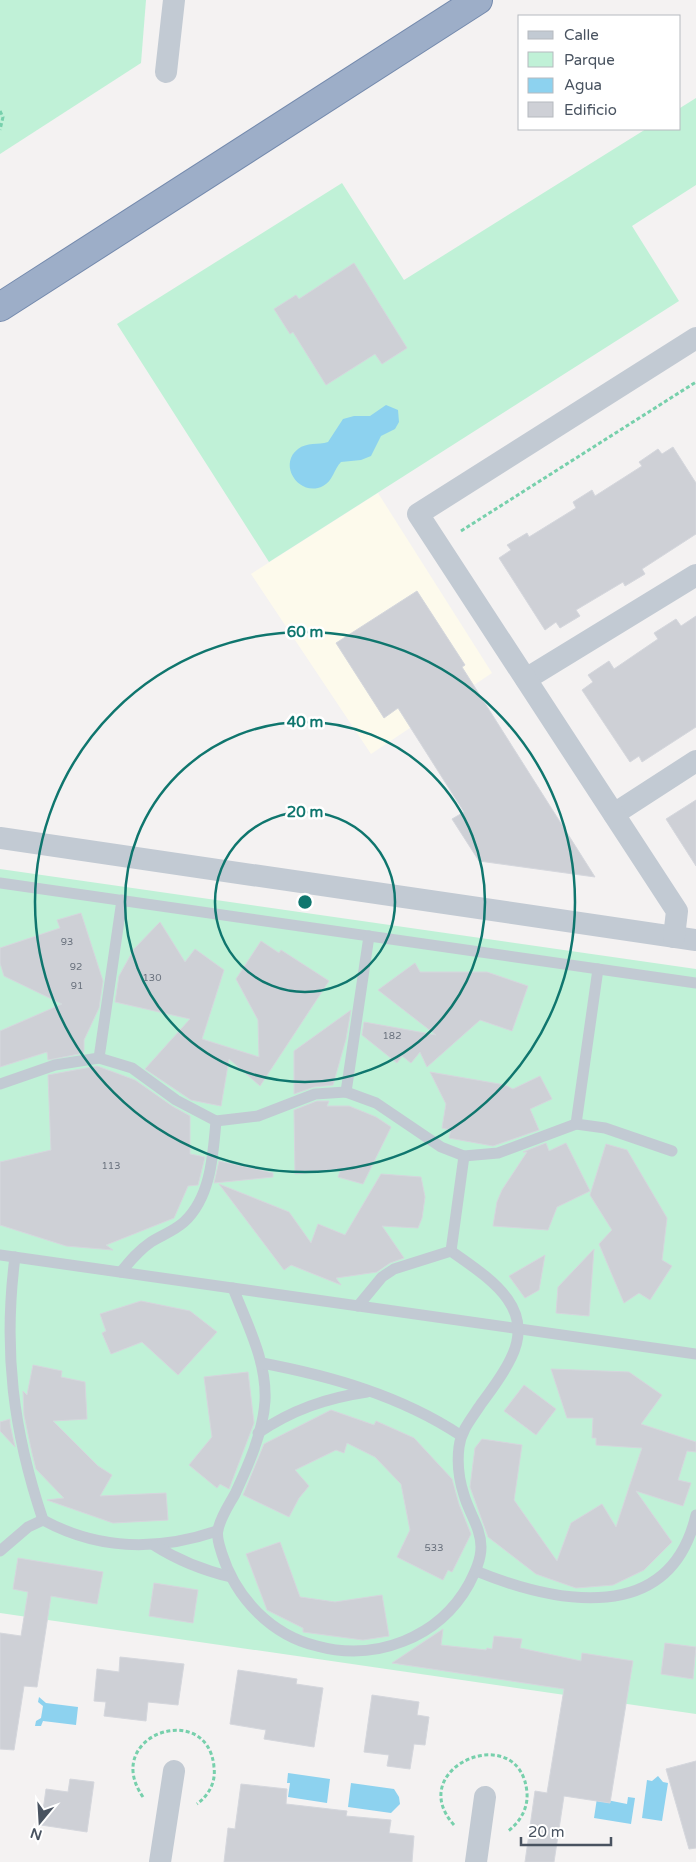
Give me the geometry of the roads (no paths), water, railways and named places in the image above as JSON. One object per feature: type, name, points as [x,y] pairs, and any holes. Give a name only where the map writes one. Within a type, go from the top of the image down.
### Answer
[{"type":"highway","points":[[0,307],[478,0]]},
{"type":"street","points":[[166,72],[174,0]]},
{"type":"street","points":[[674,937],[677,911],[418,514],[696,338]]},
{"type":"street","points":[[526,679],[696,575]]},
{"type":"street","points":[[614,814],[696,761]]},
{"type":"street","points":[[0,838],[696,940]]},
{"type":"street","points":[[160,1862],[174,1771]]},
{"type":"street","points":[[476,1862],[485,1797]]},
{"type":"lane","points":[[0,883],[696,983]]},
{"type":"lane","points":[[100,1058],[122,900]]},
{"type":"lane","points":[[346,1092],[369,936]]},
{"type":"lane","points":[[576,1124],[598,969]]},
{"type":"lane","points":[[0,1084],[55,1065],[100,1058],[132,1068],[176,1100],[216,1121],[258,1116],[315,1094],[346,1092],[376,1103],[441,1147],[464,1156],[498,1153],[576,1124],[605,1128],[672,1150]]},
{"type":"lane","points":[[121,1272],[134,1255],[177,1226],[195,1209],[208,1179],[216,1121]]},
{"type":"lane","points":[[451,1251],[464,1156]]},
{"type":"lane","points":[[358,1306],[382,1277],[394,1269],[451,1251]]},
{"type":"lane","points":[[233,1288],[262,1364],[264,1402],[258,1433],[244,1474],[217,1531],[220,1547],[231,1577],[244,1598],[262,1617],[282,1632],[306,1644],[330,1650],[356,1652],[381,1649],[406,1641],[428,1629],[448,1613],[464,1593],[476,1570],[481,1544],[464,1496],[459,1474],[460,1435],[504,1372],[512,1356],[519,1329],[514,1309],[503,1292],[490,1279],[451,1251]]},
{"type":"lane","points":[[0,1255],[696,1354]]},
{"type":"lane","points":[[15,1257],[5,1348],[19,1436],[29,1478],[43,1520],[59,1529],[96,1541],[154,1545],[176,1543],[217,1531]]},
{"type":"lane","points":[[262,1364],[316,1375],[368,1392],[423,1413],[460,1435]]},
{"type":"lane","points":[[258,1433],[283,1417],[317,1402],[368,1392]]},
{"type":"lane","points":[[476,1570],[522,1587],[545,1593],[591,1598],[615,1597],[628,1594],[653,1583],[669,1570],[682,1554],[691,1536],[696,1515]]},
{"type":"lane","points":[[0,1551],[28,1527],[43,1520]]},
{"type":"lane","points":[[154,1545],[181,1562],[202,1570],[231,1577]]},
{"type":"water","points":[[386,405],[398,410],[399,422],[395,429],[381,436],[371,456],[361,460],[341,462],[331,478],[323,486],[314,489],[306,488],[299,484],[291,471],[290,463],[292,456],[298,449],[309,444],[328,442],[343,419],[354,416],[370,416]]},
{"type":"water","points":[[39,1697],[46,1703],[78,1707],[76,1725],[43,1721],[41,1726],[35,1726],[36,1721],[41,1718],[43,1706],[38,1702]]},
{"type":"water","points":[[288,1773],[330,1779],[327,1803],[288,1797],[290,1783],[287,1783]]},
{"type":"water","points":[[658,1776],[663,1782],[668,1783],[662,1821],[642,1818],[647,1780],[652,1781]]},
{"type":"water","points":[[351,1783],[394,1789],[399,1797],[400,1804],[391,1813],[348,1807]]},
{"type":"water","points":[[628,1797],[635,1798],[631,1824],[594,1818],[597,1798],[627,1804]]}]
